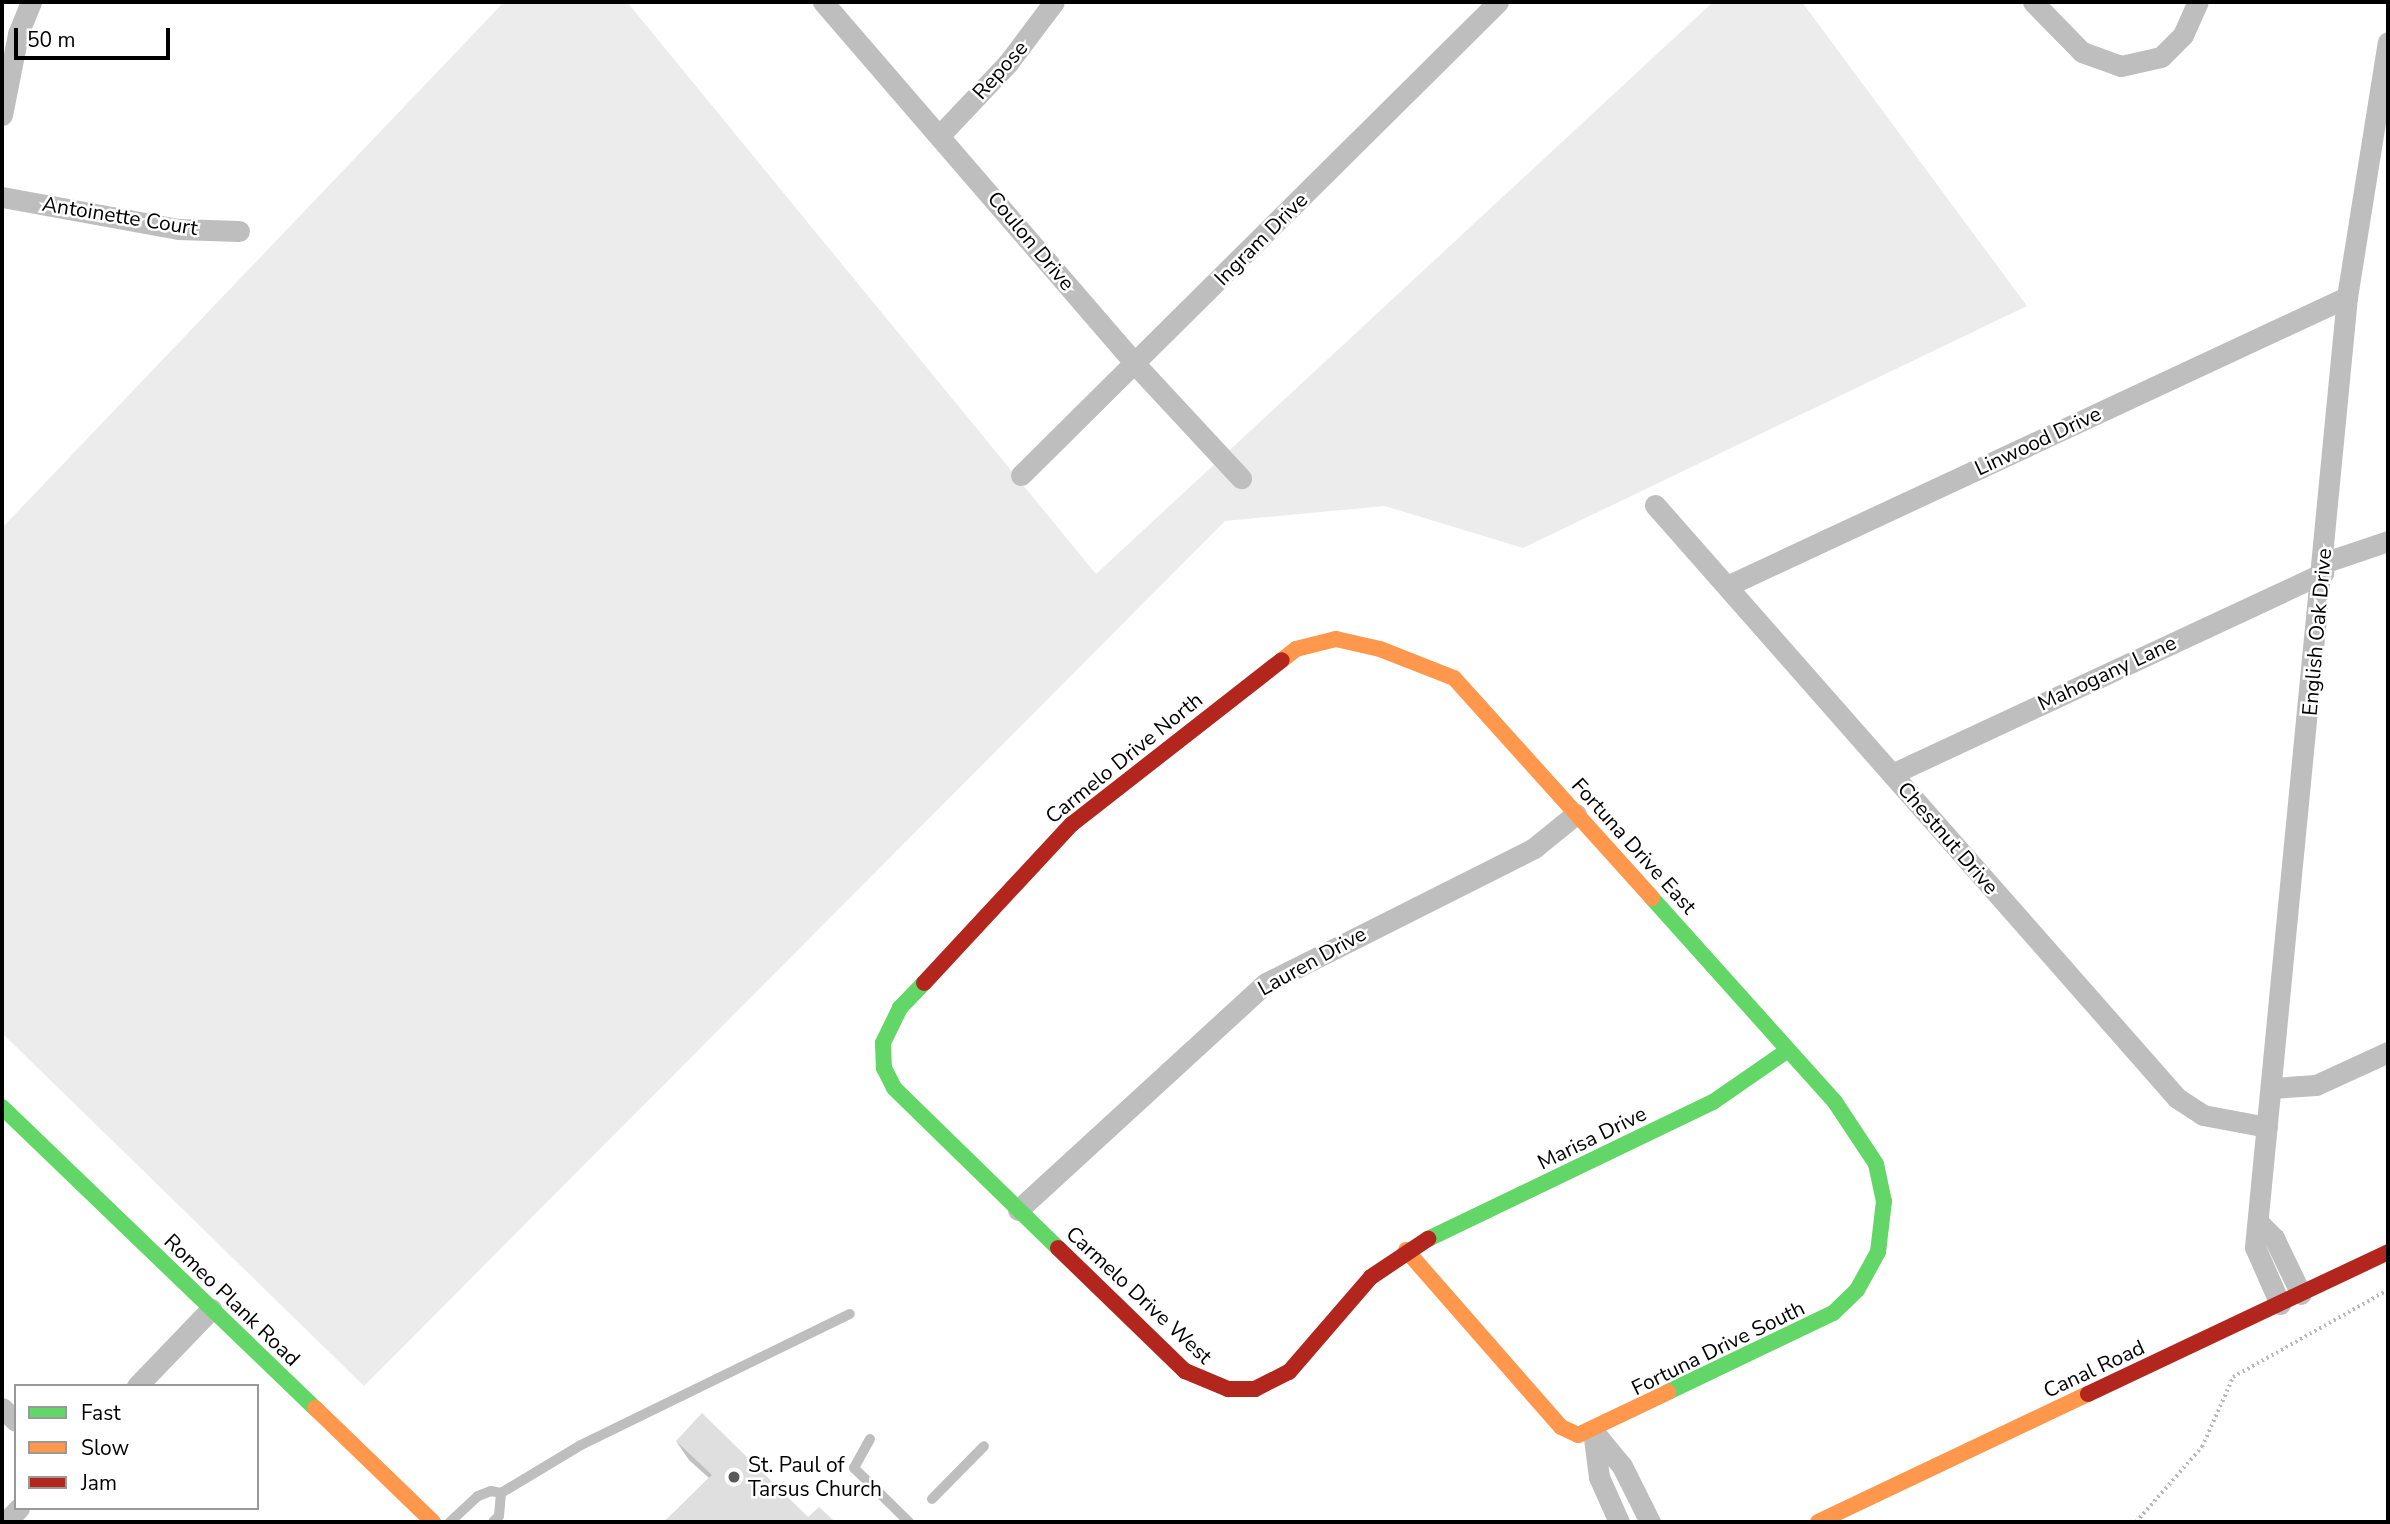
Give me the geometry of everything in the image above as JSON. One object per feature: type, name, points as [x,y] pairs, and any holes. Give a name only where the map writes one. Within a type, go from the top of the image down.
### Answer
[{"type":"street","points":[[2,115],[18,34],[31,2]]},
{"type":"street","name":"Coulon Drive","points":[[823,2],[1136,364],[1241,478]]},
{"type":"street","name":"Repose","points":[[940,135],[1008,63],[1054,2]]},
{"type":"street","name":"Ingram Drive","points":[[1021,475],[1136,364],[1498,2]]},
{"type":"street","points":[[2033,2],[2081,52],[2108,64],[2135,66],[2161,57],[2174,46],[2191,23],[2198,2]]},
{"type":"street","name":"English Oak Drive","points":[[2280,1304],[2255,1247],[2260,1224],[2347,297],[2388,42]]},
{"type":"street","name":"Antoinette Court","points":[[2,197],[178,229],[239,232]]},
{"type":"street","name":"Linwood Drive","points":[[1729,585],[2347,297]]},
{"type":"street","name":"Chestnut Drive","points":[[1656,505],[2177,1098],[2203,1115],[2267,1127]]},
{"type":"street","name":"Mahogany Lane","points":[[1892,774],[2323,568],[2388,541]]},
{"type":"street","name":"Carmelo Drive North","points":[[883,1043],[900,1008],[1061,835],[1146,764],[1296,649],[1336,639],[1380,649]]},
{"type":"street","name":"Fortuna Drive East","points":[[1380,649],[1454,678],[1835,1102]]},
{"type":"street","name":"Lauren Drive","points":[[1018,1210],[1266,983],[1534,848],[1576,814]]},
{"type":"street","name":"Carmelo Drive West","points":[[883,1043],[884,1068],[894,1088],[1185,1371],[1228,1389],[1255,1390],[1281,1379],[1371,1277],[1406,1250]]},
{"type":"street","name":"Marisa Drive","points":[[1406,1250],[1713,1102],[1788,1050]]},
{"type":"street","points":[[2272,1088],[2316,1085],[2388,1052]]},
{"type":"street","name":"Fortuna Drive South","points":[[1593,1431],[1818,1324],[1857,1290],[1878,1252],[1884,1201],[1871,1155],[1835,1102]]},
{"type":"street","name":"Romeo Plank Road","points":[[2,1107],[433,1522]]},
{"type":"street","points":[[2260,1224],[2274,1238],[2301,1294]]},
{"type":"street","points":[[1406,1250],[1561,1427],[1578,1435],[1593,1431]]},
{"type":"street","name":"Canal Road","points":[[1818,1522],[1836,1519],[2388,1252]]},
{"type":"street","points":[[138,1384],[212,1309]]},
{"type":"street","points":[[1593,1431],[1599,1477],[1619,1522]]},
{"type":"street","points":[[1593,1431],[1622,1466],[1650,1522]]},
{"type":"lane","points":[[450,1522],[478,1496],[501,1493],[581,1445],[850,1314]]},
{"type":"lane","points":[[870,1439],[854,1468],[909,1522]]},
{"type":"lane","points":[[932,1499],[984,1446]]},
{"type":"lane","points":[[493,1522],[500,1510],[501,1493]]},
{"type":"path","points":[[2136,1522],[2202,1447],[2232,1377],[2388,1290]]},
{"type":"shaded area","points":[[504,2],[627,2],[1096,574],[1713,2],[1802,2],[2027,306],[1523,548],[1385,506],[1225,521],[364,1386],[2,1033],[2,528]]},
{"type":"building","name":"St. Paul of Tarsus Church","points":[[702,1413],[808,1517],[819,1507],[833,1520],[664,1522],[712,1475],[676,1441]]},
{"type":"traffic: fast","points":[[1652,898],[1835,1102],[1876,1164],[1884,1201],[1878,1252],[1857,1290],[1833,1313],[1668,1392]]},
{"type":"traffic: fast","points":[[924,983],[900,1008],[883,1043],[884,1068],[894,1088],[1058,1248]]},
{"type":"traffic: fast","points":[[1428,1239],[1713,1102],[1788,1050]]},
{"type":"traffic: fast","points":[[2,1107],[315,1408]]},
{"type":"traffic: slow","points":[[1282,660],[1296,649],[1336,639],[1380,649],[1454,678],[1652,898]]},
{"type":"traffic: slow","points":[[1406,1250],[1561,1427],[1578,1435],[1668,1392]]},
{"type":"traffic: slow","points":[[1818,1522],[2088,1394]]},
{"type":"traffic: slow","points":[[315,1408],[433,1522]]},
{"type":"traffic: jam","points":[[924,983],[1072,824],[1282,660]]},
{"type":"traffic: jam","points":[[1058,1248],[1185,1371],[1228,1389],[1255,1389],[1289,1372],[1371,1277],[1428,1239]]},
{"type":"traffic: jam","points":[[2088,1394],[2388,1252]]},
{"type":"place","name":"St. Paul of Tarsus Church","points":[[734,1477]]}]
